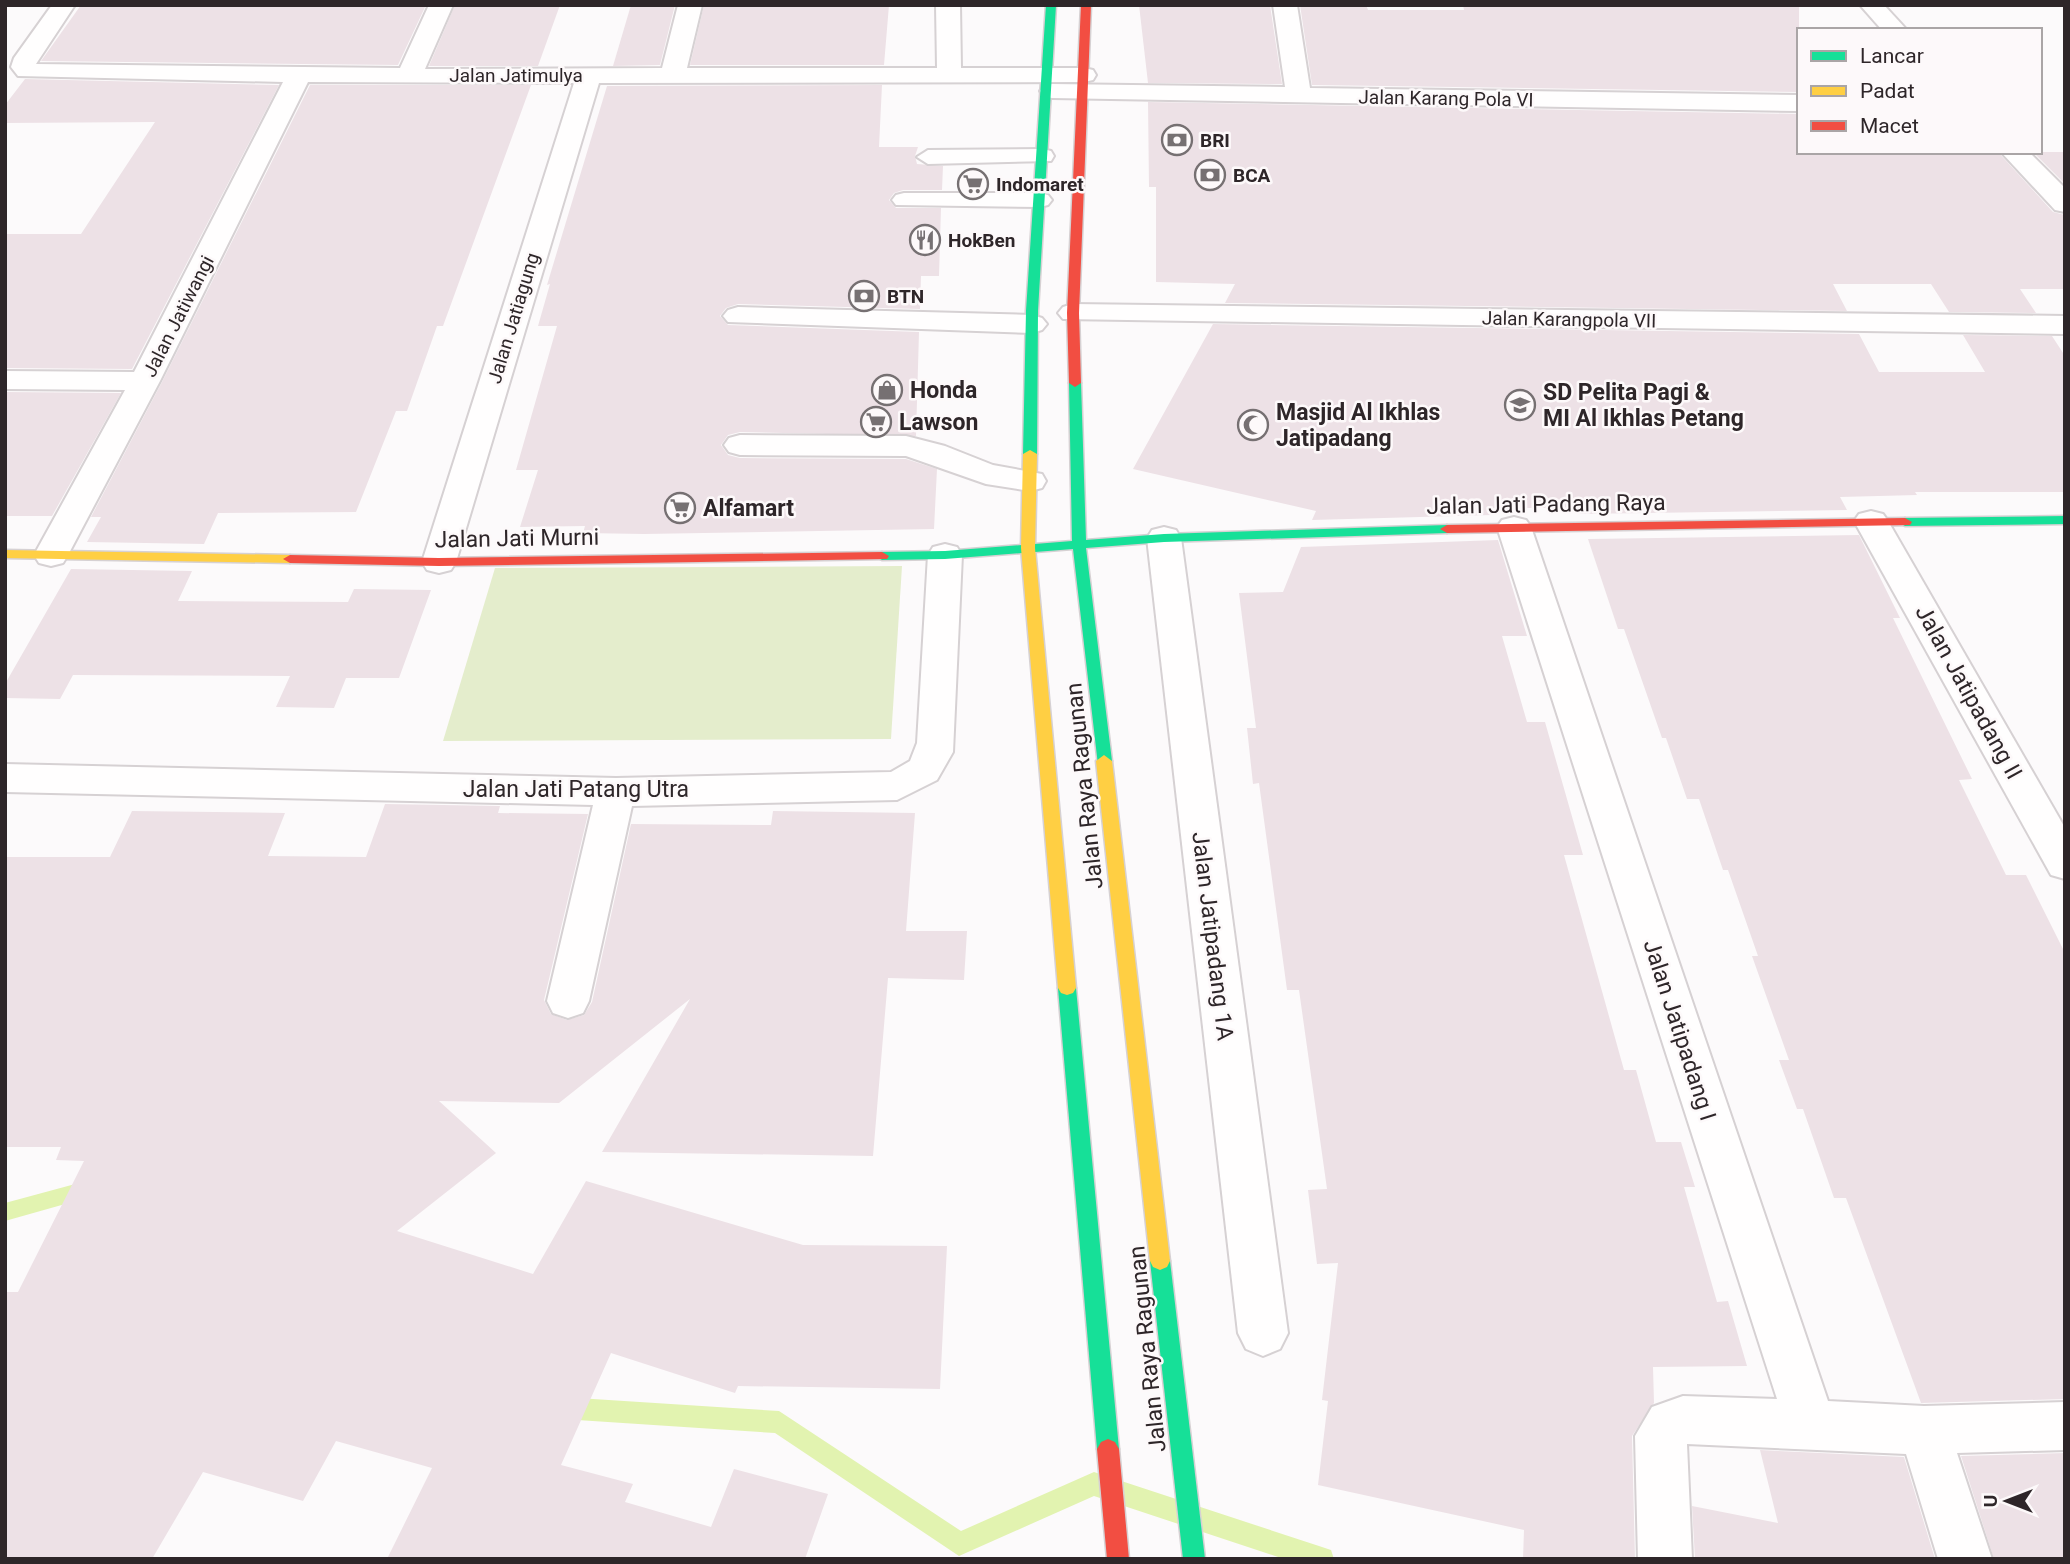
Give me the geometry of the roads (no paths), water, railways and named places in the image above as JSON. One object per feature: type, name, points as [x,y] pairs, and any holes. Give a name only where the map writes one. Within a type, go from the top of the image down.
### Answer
[{"type":"main road","name":"Jalan Raya Ragunan","points":[[1051,5],[1031,324],[1028,548],[1118,1559]]},
{"type":"main road","name":"Jalan Raya Ragunan","points":[[1086,5],[1087,87],[1073,313],[1079,544],[1194,1559]]},
{"type":"main road","name":"Jalan Jati Padang Raya","points":[[1028,548],[1164,538],[1514,527],[2065,520]]},
{"type":"main road","name":"Jalan Jati Murni","points":[[5,554],[439,562],[946,555],[1028,548]]},
{"type":"street","name":"Jalan Jatimulya","points":[[64,5],[26,58],[23,67],[27,71],[409,76],[949,75],[1087,87]]},
{"type":"street","points":[[409,76],[441,5]]},
{"type":"street","points":[[673,75],[690,5]]},
{"type":"street","points":[[948,5],[949,75]]},
{"type":"street","points":[[1285,5],[1299,96]]},
{"type":"street","points":[[1871,5],[1893,28]]},
{"type":"street","name":"Jalan Jatiwangi","points":[[51,555],[145,381],[299,75]]},
{"type":"street","name":"Jalan Jatiagung","points":[[439,562],[589,75]]},
{"type":"street","name":"Jalan Karang Pola VI","points":[[1087,87],[1299,96],[1797,103]]},
{"type":"street","points":[[2016,154],[2065,204]]},
{"type":"street","name":"Jalan Karangpola VII","points":[[1073,313],[2065,325]]},
{"type":"street","points":[[738,316],[1031,324]]},
{"type":"street","points":[[5,380],[145,381]]},
{"type":"street","points":[[740,445],[906,446],[934,453],[986,474],[1030,481]]},
{"type":"street","name":"Jalan Jatipadang II","points":[[1871,521],[2065,864]]},
{"type":"street","name":"Jalan Jatipadang I","points":[[1514,527],[1811,1425]]},
{"type":"street","name":"Jalan Jatipadang 1A","points":[[1164,538],[1263,1333]]},
{"type":"street","name":"Jalan Jati Patang Utra","points":[[5,778],[616,792],[897,786],[920,775],[932,761],[936,743],[946,555]]},
{"type":"street","points":[[568,1001],[616,792]]},
{"type":"street","points":[[1665,1559],[1661,1436],[1670,1423],[1683,1420],[1924,1430],[2065,1426]]},
{"type":"street","points":[[1924,1430],[1965,1559]]},
{"type":"lane","points":[[928,157],[1043,156]]},
{"type":"lane","points":[[904,200],[1040,200]]},
{"type":"waterway","points":[[5,1212],[90,1189]]},
{"type":"waterway","points":[[562,1408],[779,1422],[959,1544],[1094,1484],[1322,1559]]},
{"type":"place","name":"BRI","points":[[1177,140]]},
{"type":"place","name":"BCA","points":[[1210,175]]},
{"type":"place","name":"Indomaret","points":[[973,184]]},
{"type":"place","name":"HokBen","points":[[925,240]]},
{"type":"place","name":"BTN","points":[[864,296]]},
{"type":"place","name":"Honda","points":[[887,390]]},
{"type":"place","name":"SD Pelita Pagi & MI Al Ikhlas Petang","points":[[1520,405]]},
{"type":"place","name":"Lawson","points":[[876,422]]},
{"type":"place","name":"Masjid Al Ikhlas Jatipadang","points":[[1253,425]]},
{"type":"place","name":"Alfamart","points":[[680,508]]}]
